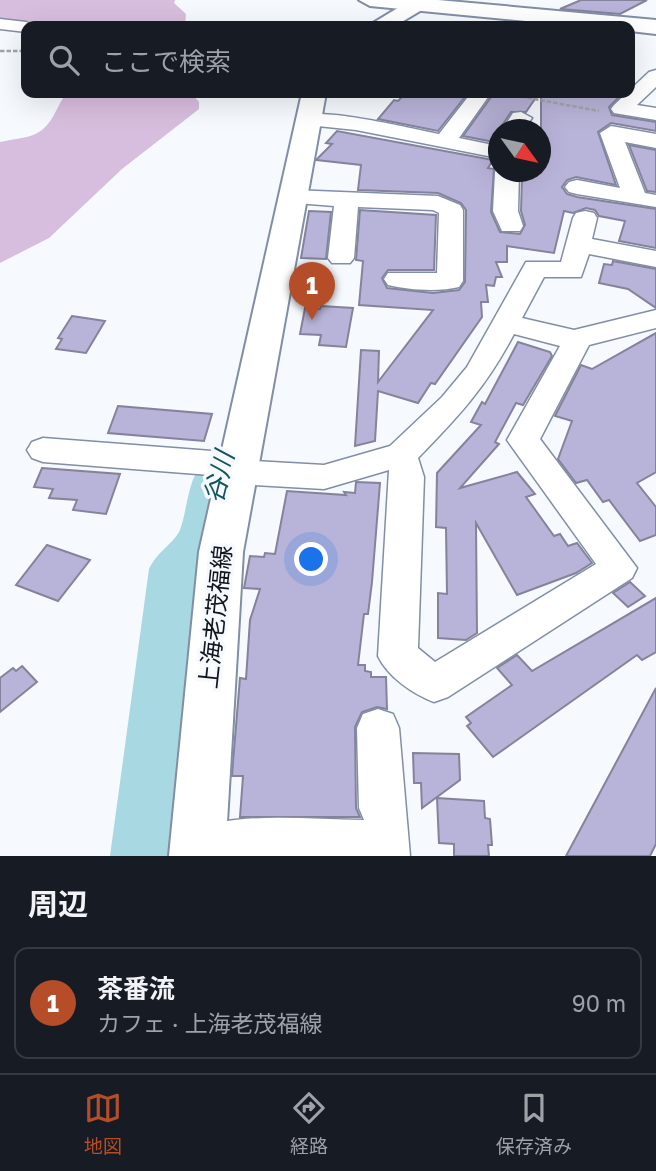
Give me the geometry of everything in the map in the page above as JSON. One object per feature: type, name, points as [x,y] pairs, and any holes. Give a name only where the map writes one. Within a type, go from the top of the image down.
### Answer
[{"type":"main road","points":[[370,0],[591,21]]},
{"type":"main road","points":[[389,21],[419,5]]},
{"type":"main road","points":[[635,25],[656,27]]},
{"type":"main road","name":"上海老茂福線","points":[[197,853],[230,466],[311,106]]},
{"type":"street","points":[[0,24],[21,26]]},
{"type":"street","points":[[635,91],[652,70]]},
{"type":"street","points":[[445,141],[477,98]]},
{"type":"street","points":[[621,109],[630,98]]},
{"type":"street","points":[[311,106],[356,124],[445,141],[488,154]]},
{"type":"street","points":[[621,109],[656,114]]},
{"type":"street","points":[[645,199],[611,133],[656,141]]},
{"type":"street","points":[[509,182],[503,204],[511,226]]},
{"type":"street","points":[[577,187],[645,199]]},
{"type":"street","points":[[292,197],[438,203],[451,210],[450,281],[397,279]]},
{"type":"street","points":[[341,258],[347,199]]},
{"type":"street","points":[[43,450],[324,477],[401,455],[453,404],[479,372],[508,324],[535,268],[572,271],[582,231],[656,259]]},
{"type":"street","points":[[508,324],[572,340],[656,319]]},
{"type":"street","points":[[401,455],[407,477],[398,656],[434,684],[619,568],[523,440],[576,342],[572,340]]},
{"type":"street","points":[[197,853],[241,842],[387,850],[386,813],[381,808],[379,727]]},
{"type":"path","points":[[0,51],[21,51]]},
{"type":"path","points":[[522,98],[582,111],[621,109]]},
{"type":"shaded area","points":[[0,0],[175,0],[174,3],[186,14],[185,21],[0,19]]},
{"type":"shaded area","points":[[195,98],[199,102],[199,109],[122,169],[49,238],[0,263],[0,142],[40,132],[51,120],[63,99]]},
{"type":"building","points":[[581,0],[647,0],[620,14],[560,9]]},
{"type":"building","points":[[401,98],[464,98],[438,131],[378,119],[394,100]]},
{"type":"building","points":[[490,98],[536,98],[526,112],[511,112],[506,119],[488,119],[488,141],[463,136]]},
{"type":"building","points":[[541,98],[618,98],[609,107],[612,115],[656,122],[656,131],[611,123],[598,132],[616,185],[576,177],[567,180],[562,187],[567,194],[577,197],[656,209],[656,248],[619,241],[625,221],[599,216],[595,210],[586,208],[573,213],[564,211],[554,253],[507,246],[507,262],[496,262],[502,277],[496,277],[494,286],[486,285],[488,302],[481,302],[482,317],[435,384],[431,383],[418,403],[378,391],[375,441],[355,446],[361,350],[379,351],[378,382],[433,310],[359,305],[363,261],[356,260],[360,210],[436,215],[434,270],[388,270],[382,278],[387,288],[433,293],[459,290],[465,282],[466,210],[461,203],[438,193],[358,190],[361,165],[316,160],[332,144],[326,143],[337,131],[488,159],[488,182],[493,182],[491,212],[500,232],[520,234],[525,225],[521,211],[522,182],[551,182],[551,119],[541,119]]},
{"type":"building","points":[[629,145],[656,150],[656,192],[647,191]]},
{"type":"building","points":[[309,211],[331,212],[326,259],[301,258]]},
{"type":"building","points":[[613,261],[656,269],[656,308],[628,289],[599,283],[604,264],[612,265]]},
{"type":"building","points":[[321,306],[353,308],[346,347],[319,345],[321,335],[300,334],[305,308],[320,309]]},
{"type":"building","points":[[72,316],[105,321],[86,353],[56,349],[62,339],[58,338]]},
{"type":"building","points":[[656,333],[656,472],[637,483],[656,507],[656,535],[640,541],[609,500],[603,502],[587,480],[576,483],[558,459],[572,421],[555,416],[581,365],[592,369]]},
{"type":"building","points":[[518,342],[550,352],[552,356],[523,405],[516,403],[495,442],[499,444],[460,488],[517,472],[535,494],[526,497],[554,536],[560,534],[568,546],[577,543],[592,563],[576,573],[517,595],[476,523],[477,633],[466,640],[438,638],[438,593],[447,594],[446,528],[436,527],[437,473],[481,425],[471,422],[482,402],[485,404]]},
{"type":"building","points":[[118,406],[212,414],[204,441],[108,433]]},
{"type":"building","points":[[42,468],[120,474],[106,514],[73,510],[77,500],[49,498],[53,489],[34,487]]},
{"type":"building","points":[[356,482],[380,483],[372,582],[368,614],[364,614],[358,665],[365,665],[365,671],[371,672],[371,677],[386,677],[387,709],[377,707],[362,712],[355,727],[356,808],[360,817],[240,817],[243,776],[232,776],[240,678],[246,679],[250,620],[260,589],[244,588],[250,556],[264,557],[265,553],[275,554],[287,491],[346,495],[344,492],[355,493]]},
{"type":"building","points":[[47,545],[90,560],[58,601],[16,585]]},
{"type":"building","points":[[630,582],[645,596],[628,607],[613,593]]},
{"type":"building","points":[[656,598],[656,652],[642,660],[637,655],[493,757],[467,726],[471,723],[466,717],[512,685],[497,668],[517,655],[532,671]]},
{"type":"building","points":[[22,666],[37,682],[0,712],[0,678],[13,668],[16,671]]},
{"type":"building","points":[[656,688],[656,844],[650,856],[566,856]]},
{"type":"building","points":[[413,753],[459,754],[460,780],[422,808],[421,783],[414,783]]},
{"type":"building","points":[[437,798],[484,801],[485,818],[490,819],[492,845],[488,845],[489,856],[454,856],[454,844],[439,843]]},
{"type":"waterway","name":"谷川","points":[[143,856],[175,569],[195,550],[200,541],[207,522],[214,484]]},
{"type":"place","name":"茶番流","points":[[312,320]]}]
